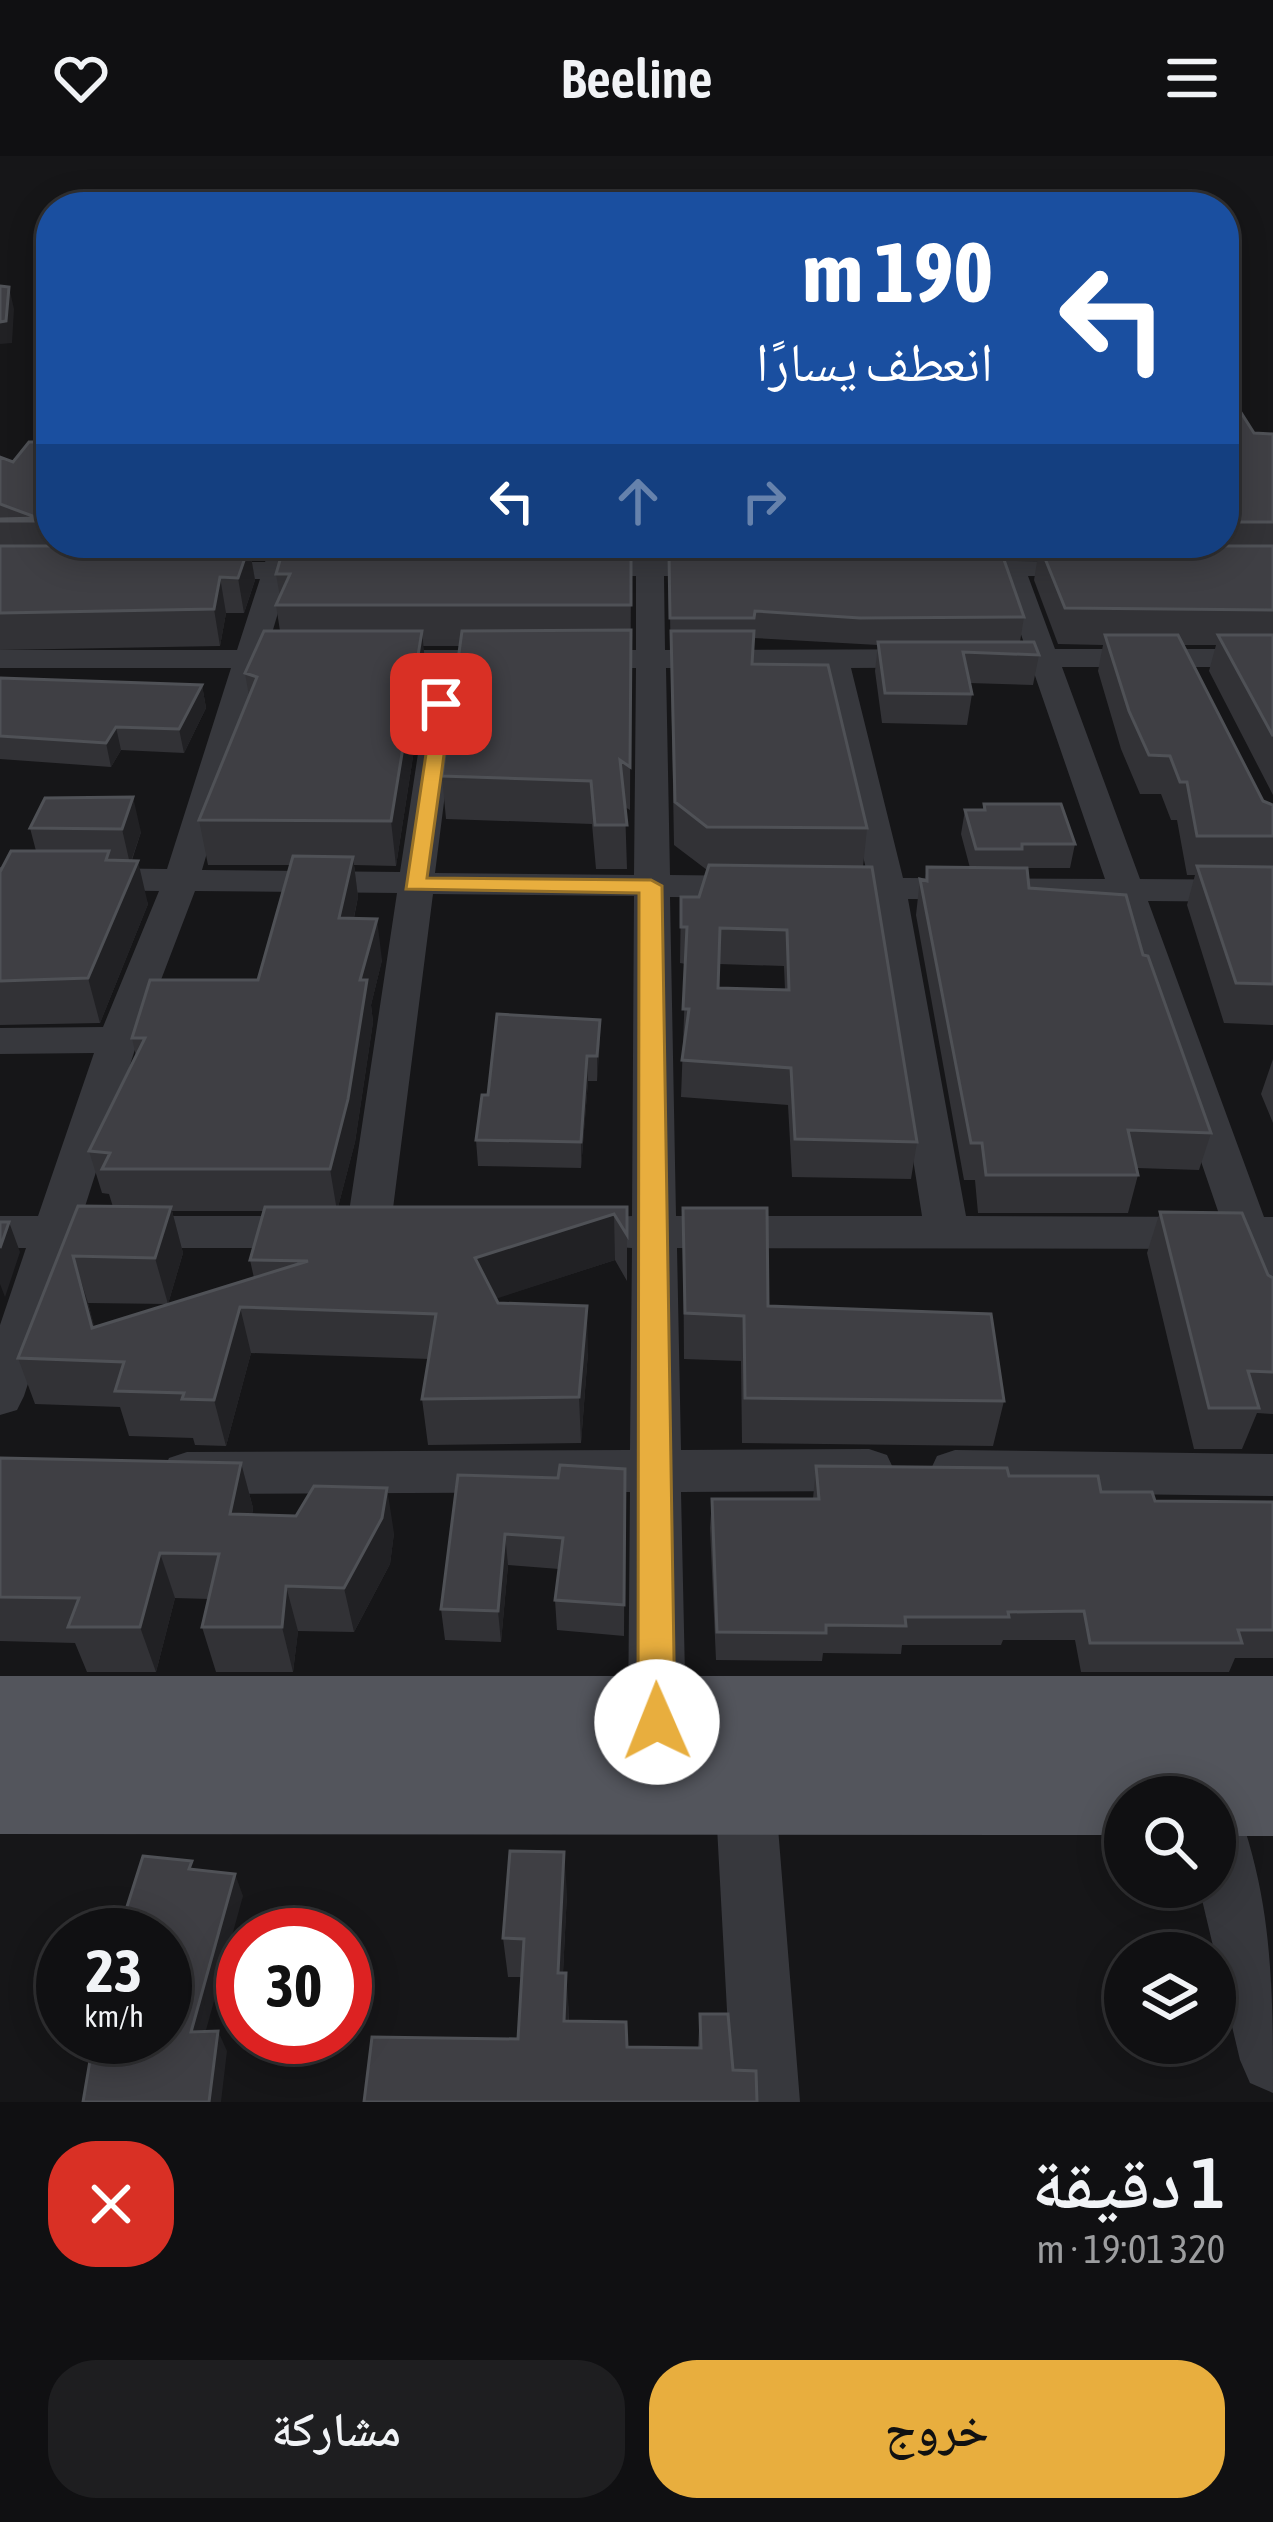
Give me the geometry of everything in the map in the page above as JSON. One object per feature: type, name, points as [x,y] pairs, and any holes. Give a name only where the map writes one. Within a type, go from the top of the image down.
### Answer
[{"type":"main road","points":[[0,1718],[657,1722],[1227,1773]]},
{"type":"main road","points":[[0,1789],[745,1790],[1227,1773]]},
{"type":"street","points":[[179,570],[271,558]]},
{"type":"street","points":[[0,1396],[118,1040],[181,880],[279,558]]},
{"type":"street","points":[[285,558],[368,571]]},
{"type":"street","points":[[556,568],[628,558]]},
{"type":"street","points":[[650,558],[657,1722]]},
{"type":"street","points":[[676,558],[764,568]]},
{"type":"street","points":[[922,568],[1131,568]]},
{"type":"street","points":[[1012,568],[1126,890],[1260,1233],[1273,1303]]},
{"type":"street","points":[[834,658],[888,889],[947,1234]]},
{"type":"street","points":[[1182,658],[1202,698]]},
{"type":"street","points":[[0,659],[1273,658]]},
{"type":"street","points":[[368,1232],[447,659]]},
{"type":"street","points":[[2,882],[1273,891]]},
{"type":"street","points":[[0,1041],[118,1040]]},
{"type":"street","points":[[0,1232],[415,1232]]},
{"type":"street","points":[[533,1232],[1260,1233]]},
{"type":"street","points":[[140,1474],[654,1468],[1273,1475]]},
{"type":"street","points":[[1227,1773],[1273,2060]]},
{"type":"street","points":[[745,1790],[766,2102]]},
{"type":"building","points":[[0,286],[9,287],[6,321],[0,322]]},
{"type":"building","points":[[1239,411],[1254,433],[1273,434],[1273,522],[1239,522]]},
{"type":"building","points":[[29,442],[36,442],[36,517],[0,504],[0,457],[13,462]]},
{"type":"building","points":[[0,546],[36,546],[36,558],[245,558],[238,578],[220,577],[214,609],[0,613]]},
{"type":"building","points":[[1239,546],[1273,546],[1273,610],[1065,608],[1045,558],[1239,558]]},
{"type":"building","points":[[281,558],[631,558],[631,605],[276,605],[290,574],[276,574]]},
{"type":"building","points":[[669,558],[1003,558],[1024,617],[860,618],[755,611],[754,618],[670,618]]},
{"type":"building","points":[[631,630],[630,767],[620,760],[627,825],[595,825],[591,781],[442,776],[462,631]]},
{"type":"building","points":[[264,631],[422,631],[391,821],[199,820],[257,677],[245,673]]},
{"type":"building","points":[[671,631],[754,631],[752,664],[828,665],[867,828],[707,827],[675,802]]},
{"type":"building","points":[[1105,635],[1178,635],[1263,801],[1273,805],[1273,836],[1197,836],[1187,782],[1180,782],[1170,756],[1149,755],[1129,711]]},
{"type":"building","points":[[1218,635],[1273,635],[1273,736]]},
{"type":"building","points":[[878,642],[1034,642],[1039,655],[963,652],[972,694],[885,693]]},
{"type":"building","points":[[0,678],[202,685],[179,729],[116,727],[106,743],[0,736]]},
{"type":"building","points":[[133,797],[122,829],[30,828],[45,798]]},
{"type":"building","points":[[984,804],[1061,804],[1075,844],[976,849],[965,810],[985,810]]},
{"type":"building","points":[[11,851],[109,851],[106,860],[138,861],[88,978],[0,981],[0,872]]},
{"type":"building","points":[[293,856],[353,857],[339,918],[377,919],[360,980],[367,980],[348,1099],[330,1169],[102,1169],[110,1153],[89,1151],[145,1038],[132,1038],[150,980],[258,980]]},
{"type":"building","points":[[709,865],[872,867],[917,1142],[795,1139],[791,1068],[682,1060],[689,1009],[683,1009],[687,927],[681,927],[681,897],[699,897]],"holes":[[[720,928],[787,930],[789,990],[718,988]]]},
{"type":"building","points":[[1197,866],[1273,867],[1273,984],[1236,983]]},
{"type":"building","points":[[927,867],[1027,868],[1029,888],[1126,895],[1143,955],[1148,956],[1211,1133],[1128,1130],[1138,1175],[986,1175],[982,1143],[971,1143],[920,879],[927,881]]},
{"type":"building","points":[[497,1014],[600,1020],[597,1056],[587,1056],[581,1142],[476,1140],[482,1095],[488,1095]]},
{"type":"building","points":[[78,1206],[171,1207],[155,1258],[73,1256],[92,1328],[308,1261],[250,1260],[265,1207],[627,1207],[627,1235],[614,1214],[475,1258],[498,1303],[587,1306],[579,1397],[422,1399],[436,1314],[240,1307],[214,1400],[182,1399],[184,1393],[115,1391],[124,1362],[18,1358]]},
{"type":"building","points":[[683,1208],[767,1208],[768,1306],[991,1314],[1004,1401],[745,1398],[744,1316],[685,1313]]},
{"type":"building","points":[[1160,1212],[1242,1213],[1273,1278],[1273,1372],[1248,1371],[1259,1408],[1209,1408]]},
{"type":"building","points":[[0,1222],[9,1222],[0,1248]]},
{"type":"building","points":[[0,1458],[241,1463],[230,1514],[296,1516],[314,1486],[387,1488],[382,1518],[344,1588],[286,1586],[282,1627],[202,1627],[219,1554],[160,1553],[140,1627],[68,1627],[79,1598],[0,1597]]},
{"type":"building","points":[[560,1465],[625,1469],[624,1605],[555,1600],[563,1538],[505,1534],[498,1611],[441,1609],[458,1475],[558,1478]]},
{"type":"building","points":[[816,1466],[1007,1468],[1009,1476],[1098,1476],[1101,1492],[1152,1492],[1155,1501],[1273,1502],[1273,1630],[1238,1630],[1242,1643],[1090,1643],[1084,1611],[905,1617],[906,1626],[826,1625],[826,1633],[717,1632],[712,1499],[819,1499]]},
{"type":"building","points":[[510,1851],[564,1852],[558,1973],[566,1973],[564,2021],[626,2022],[627,2047],[701,2048],[700,2014],[728,2014],[733,2070],[756,2071],[757,2102],[364,2102],[372,2037],[518,2039],[524,1939],[503,1938]]},
{"type":"building","points":[[143,1856],[192,1861],[189,1869],[235,1874],[226,1908],[216,1908],[216,1942],[192,2028],[192,1908],[127,1908]]},
{"type":"building","points":[[216,2031],[209,2102],[83,2102],[89,2064],[192,2064],[192,2032]]},
{"type":"route","points":[[441,704],[415,884],[651,886],[657,1722]]}]
